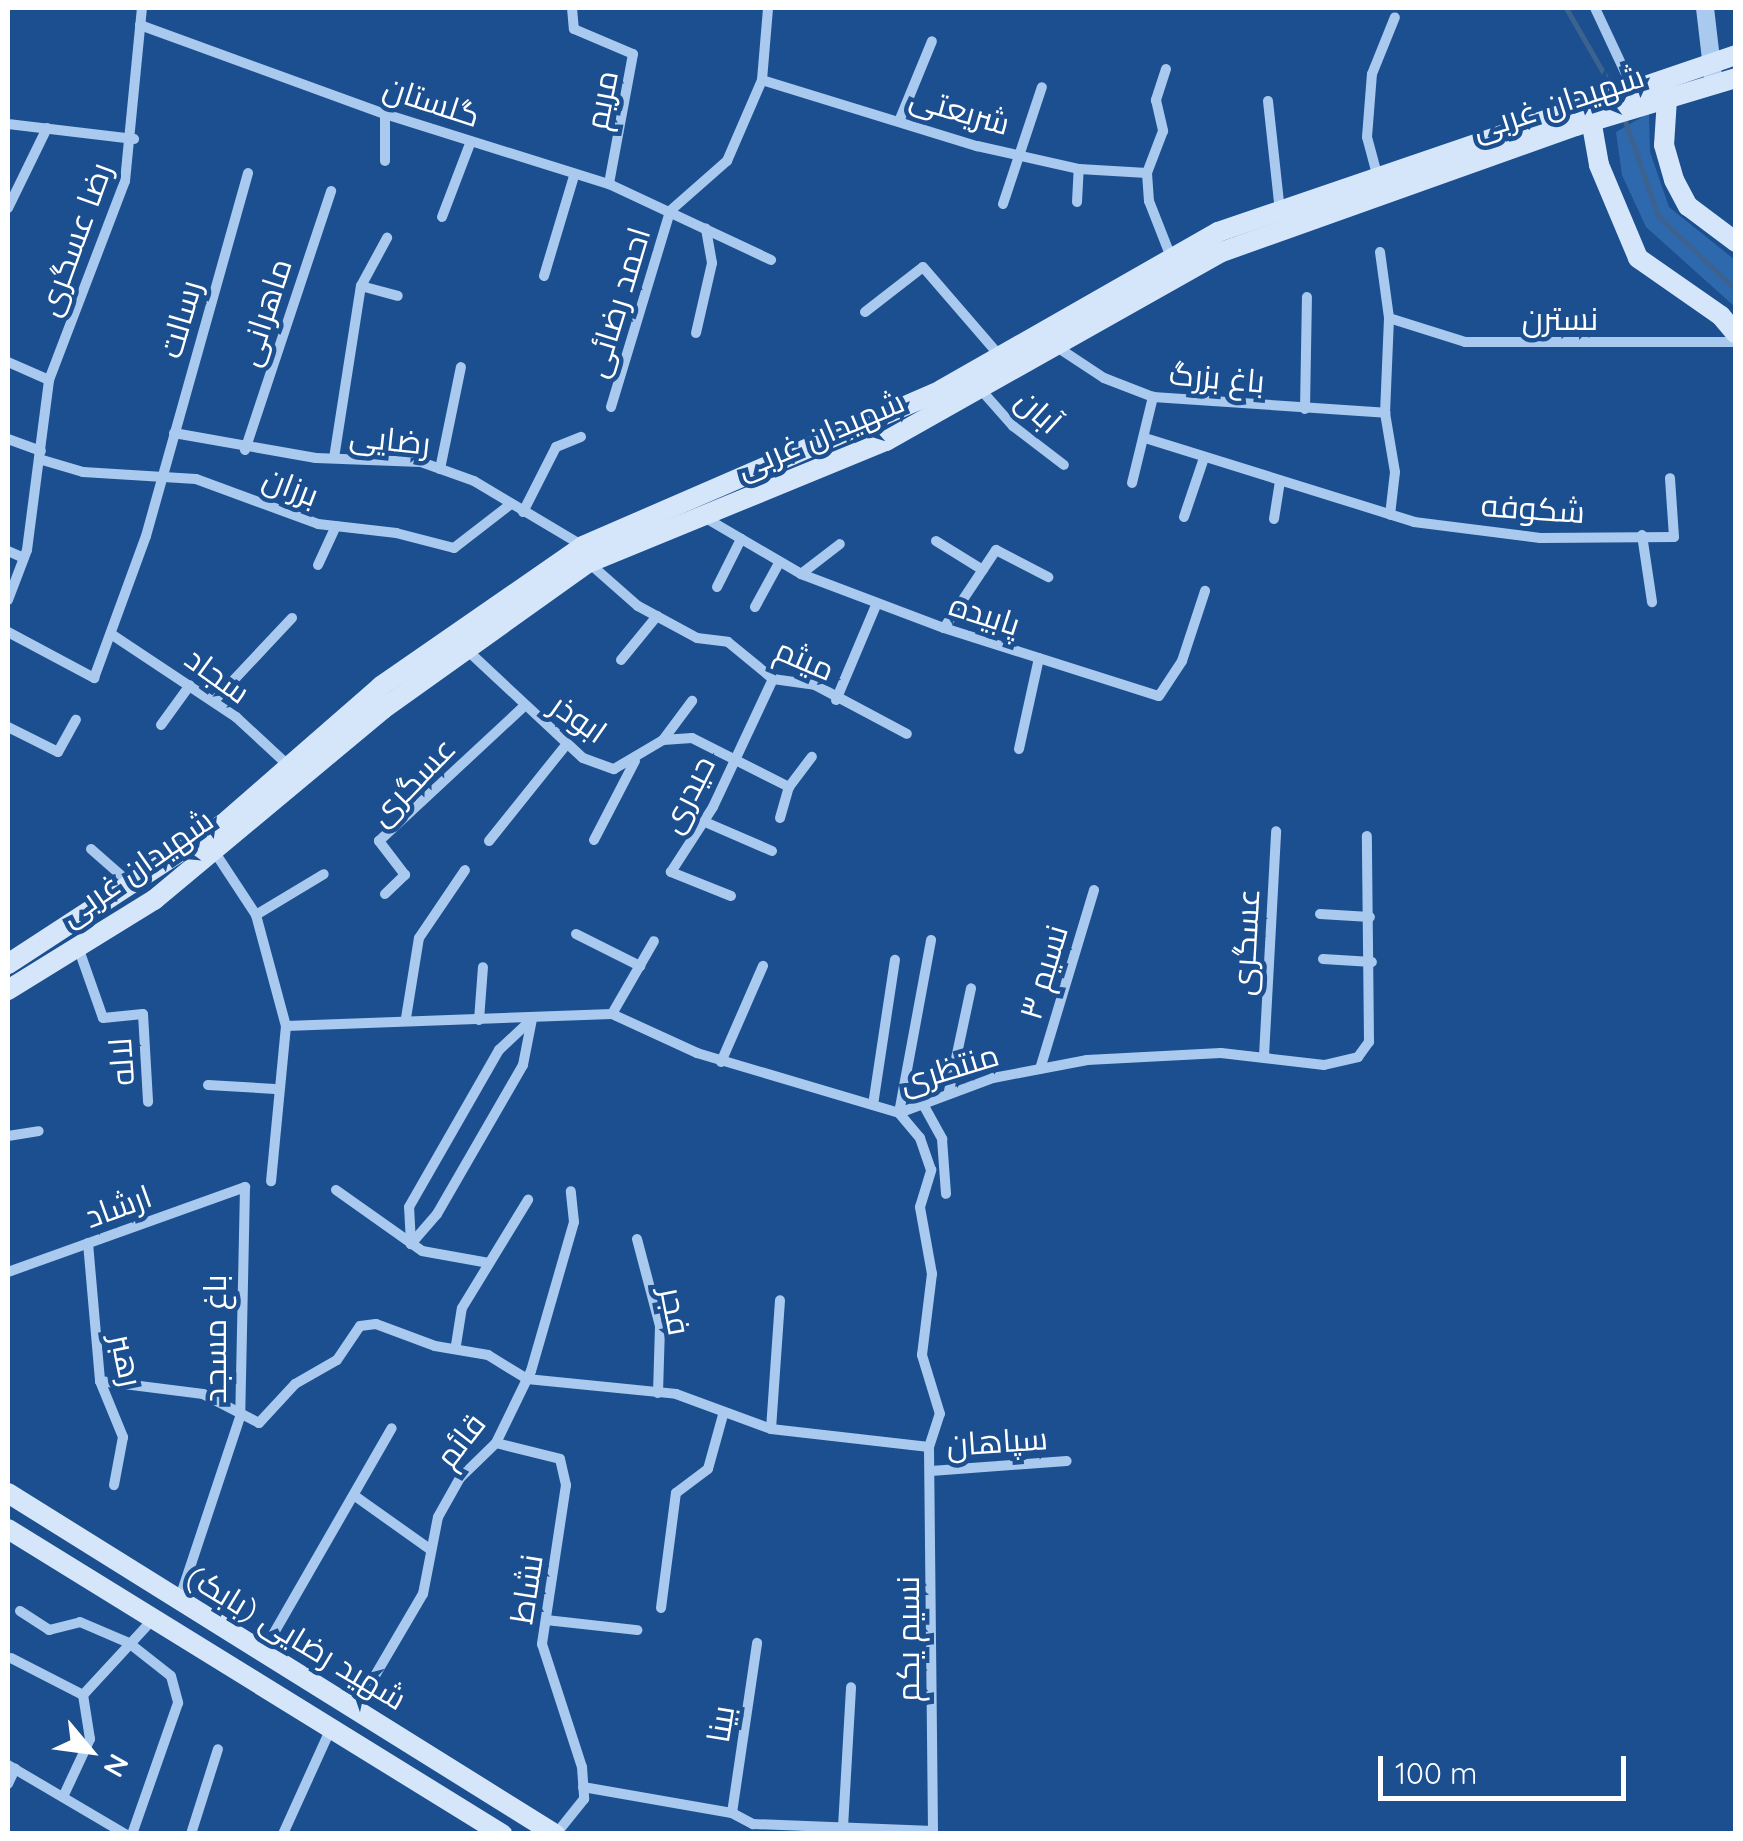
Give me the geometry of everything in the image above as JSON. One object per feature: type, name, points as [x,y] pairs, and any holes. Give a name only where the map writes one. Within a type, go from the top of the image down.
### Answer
[{"type":"main road","name":"شهیدان غربی","points":[[8,964],[78,946],[154,900],[383,709],[467,649],[586,554],[858,455],[982,391],[1219,253],[1590,112],[1633,89],[1736,55]]},
{"type":"main road","name":"شهیدان غربی","points":[[8,990],[38,959],[224,824],[381,686],[586,554],[926,398],[1172,257],[1280,212],[1590,112],[1666,98],[1725,81]]},
{"type":"main road","points":[[1666,98],[1664,145],[1674,180],[1688,206],[1736,242]]},
{"type":"main road","points":[[1590,112],[1599,165],[1638,258],[1721,316],[1736,334]]},
{"type":"main road","name":"شهید رضایی (بابک)","points":[[8,1493],[556,1834]]},
{"type":"main road","name":"شهید رضایی (بابک)","points":[[8,1528],[502,1834]]},
{"type":"main road","points":[[229,1663],[242,1640]]},
{"type":"street","name":"رضا عسگری","points":[[8,600],[24,558],[49,380],[124,181],[134,139],[142,8]]},
{"type":"street","name":"مریم","points":[[572,8],[574,29],[633,54],[609,184]]},
{"type":"street","points":[[670,211],[728,160],[762,80],[768,8]]},
{"type":"street","points":[[1596,8],[1633,89]]},
{"type":"street","points":[[1705,8],[1710,62],[1725,81]]},
{"type":"street","points":[[1378,179],[1367,137],[1372,74],[1394,17]]},
{"type":"street","name":"گلستان","points":[[140,25],[386,114],[609,184],[771,260]]},
{"type":"street","points":[[900,119],[932,41]]},
{"type":"street","points":[[1166,69],[1156,100],[1163,131],[1147,172],[1149,201],[1172,257]]},
{"type":"street","name":"شریعتی","points":[[762,80],[900,119],[977,146],[1022,153],[1079,169],[1147,172]]},
{"type":"street","points":[[1003,204],[1042,86]]},
{"type":"street","points":[[1268,101],[1280,212]]},
{"type":"street","points":[[385,161],[386,114]]},
{"type":"street","points":[[8,124],[134,139]]},
{"type":"street","points":[[8,208],[47,128]]},
{"type":"street","points":[[442,217],[471,141]]},
{"type":"street","points":[[1077,202],[1079,169]]},
{"type":"street","name":"رسالت","points":[[8,632],[94,678],[112,634],[174,433],[248,173]]},
{"type":"street","points":[[544,276],[574,176]]},
{"type":"street","name":"ماهرانی","points":[[246,450],[331,191]]},
{"type":"street","name":"احمد رضائی","points":[[611,407],[670,211]]},
{"type":"street","points":[[696,333],[712,263],[706,228]]},
{"type":"street","points":[[334,458],[361,286],[387,238]]},
{"type":"street","points":[[1380,252],[1389,318],[1385,413],[1395,472],[1390,514]]},
{"type":"street","points":[[865,312],[923,267],[999,355]]},
{"type":"street","points":[[361,286],[398,296]]},
{"type":"street","points":[[1305,408],[1307,297]]},
{"type":"street","name":"نسترن","points":[[1389,318],[1466,342],[1736,342]]},
{"type":"street","name":"باغ بزرگ","points":[[1057,347],[1104,378],[1153,397],[1385,413]]},
{"type":"street","points":[[8,362],[49,380]]},
{"type":"street","points":[[440,469],[461,368]]},
{"type":"street","name":"آبان","points":[[982,391],[1013,426],[1064,466]]},
{"type":"street","points":[[1132,483],[1153,397]]},
{"type":"street","name":"رضایی","points":[[174,433],[246,450],[334,458],[381,456],[440,469],[511,504],[586,554]]},
{"type":"street","points":[[523,512],[556,447],[581,436]]},
{"type":"street","name":"شکوفه","points":[[1145,438],[1203,461],[1390,514],[1540,538],[1674,536],[1670,478]]},
{"type":"street","name":"برزان","points":[[8,439],[83,472],[196,479],[336,526],[454,548],[511,504]]},
{"type":"street","points":[[1184,517],[1203,461]]},
{"type":"street","points":[[1274,519],[1280,480]]},
{"type":"street","name":"پابیده","points":[[699,514],[801,574],[944,628],[1159,696],[1182,660],[1206,591]]},
{"type":"street","points":[[318,565],[336,526]]},
{"type":"street","points":[[1642,535],[1652,602]]},
{"type":"street","points":[[717,587],[740,540]]},
{"type":"street","points":[[936,541],[983,570]]},
{"type":"street","points":[[801,574],[840,544]]},
{"type":"street","points":[[944,628],[996,550],[1048,577]]},
{"type":"street","points":[[8,551],[24,558]]},
{"type":"street","name":"میثم","points":[[586,554],[656,616],[697,638],[728,642],[773,680],[815,685],[836,700],[907,734]]},
{"type":"street","points":[[755,606],[779,563]]},
{"type":"street","points":[[836,700],[877,602]]},
{"type":"street","points":[[621,660],[656,616]]},
{"type":"street","points":[[214,701],[292,618]]},
{"type":"street","name":"سجاد","points":[[112,634],[214,701],[289,766]]},
{"type":"street","name":"ابوذر","points":[[467,649],[522,708],[566,744],[614,769],[636,760],[663,740],[692,701]]},
{"type":"street","points":[[1019,749],[1040,658]]},
{"type":"street","name":"حیدری","points":[[732,896],[671,872],[705,822],[773,680]]},
{"type":"street","points":[[161,725],[190,685]]},
{"type":"street","name":"عسگری","points":[[385,894],[405,875],[380,841],[522,708]]},
{"type":"street","points":[[8,727],[58,752],[76,720]]},
{"type":"street","points":[[663,740],[692,738],[789,787]]},
{"type":"street","points":[[489,841],[566,744]]},
{"type":"street","points":[[780,818],[789,787],[812,757]]},
{"type":"street","points":[[594,840],[636,760]]},
{"type":"street","points":[[705,822],[772,851]]},
{"type":"street","name":"عسگری","points":[[1264,1056],[1276,832]]},
{"type":"street","name":"منتظری","points":[[286,1026],[406,1018],[479,1020],[612,1014],[721,1062],[899,1113],[924,1106],[949,1091],[1040,1069],[1135,1055],[1264,1056],[1324,1065],[1358,1057],[1369,1042],[1372,962],[1367,836]]},
{"type":"street","points":[[90,848],[134,887]]},
{"type":"street","points":[[214,851],[256,915],[286,1026],[275,1089],[271,1181]]},
{"type":"street","points":[[406,1018],[419,938],[465,870]]},
{"type":"street","points":[[256,915],[324,874]]},
{"type":"street","name":"نسیم ۳","points":[[1040,1069],[1094,890]]},
{"type":"street","points":[[1320,914],[1370,917]]},
{"type":"street","points":[[576,934],[640,966]]},
{"type":"street","points":[[899,1113],[931,940]]},
{"type":"street","points":[[612,1014],[654,942]]},
{"type":"street","name":"لاله","points":[[78,946],[103,1018],[142,1014],[148,1102]]},
{"type":"street","points":[[1322,959],[1372,962]]},
{"type":"street","points":[[874,1105],[895,960]]},
{"type":"street","points":[[479,1020],[482,966]]},
{"type":"street","points":[[721,1062],[763,966]]},
{"type":"street","points":[[949,1091],[971,988]]},
{"type":"street","points":[[410,1244],[436,1214],[523,1065],[532,1018]]},
{"type":"street","points":[[410,1244],[410,1207],[499,1050],[532,1018]]},
{"type":"street","points":[[208,1085],[275,1089]]},
{"type":"street","points":[[924,1106],[942,1139],[946,1194]]},
{"type":"street","name":"نسیم یکم","points":[[843,1827],[934,1831],[929,1447],[940,1414],[922,1355],[932,1274],[920,1208],[931,1170],[920,1138],[899,1113]]},
{"type":"street","points":[[8,1136],[39,1131]]},
{"type":"street","name":"ارشاد","points":[[8,1272],[245,1187]]},
{"type":"street","name":"باغ مسجد","points":[[179,1601],[240,1417],[245,1187]]},
{"type":"street","points":[[336,1190],[410,1244],[489,1264]]},
{"type":"street","name":"قائم","points":[[356,1708],[423,1594],[438,1517],[460,1478],[496,1443],[527,1380],[574,1222],[571,1191]]},
{"type":"street","points":[[456,1346],[462,1308],[528,1200]]},
{"type":"street","name":"فجر","points":[[638,1238],[660,1326],[658,1393]]},
{"type":"street","name":"رهبر","points":[[88,1243],[100,1381],[123,1437],[114,1485]]},
{"type":"street","points":[[772,1430],[780,1300]]},
{"type":"street","points":[[100,1381],[203,1394],[240,1417],[259,1422],[280,1408],[295,1384],[336,1360],[360,1326],[376,1324],[435,1346],[456,1346],[527,1380],[701,1400],[723,1414],[772,1430],[929,1447]]},
{"type":"street","points":[[661,1608],[676,1492],[708,1469],[723,1414]]},
{"type":"street","points":[[263,1652],[392,1428]]},
{"type":"street","name":"نشاط","points":[[496,1443],[560,1460],[566,1485],[542,1644],[583,1786]]},
{"type":"street","name":"سپاهان","points":[[931,1471],[1067,1461]]},
{"type":"street","points":[[355,1496],[430,1550]]},
{"type":"street","points":[[8,1784],[11,1767],[128,1834],[178,1703],[171,1676],[129,1643],[80,1622],[49,1630],[20,1611]]},
{"type":"street","points":[[83,1695],[154,1618]]},
{"type":"street","points":[[546,1620],[638,1630]]},
{"type":"street","name":"بینا","points":[[732,1813],[758,1643]]},
{"type":"street","points":[[10,1658],[83,1695]]},
{"type":"street","points":[[556,1834],[584,1799],[583,1786],[732,1813],[753,1824],[817,1830],[843,1827],[851,1687]]},
{"type":"street","points":[[63,1797],[90,1740],[83,1695]]},
{"type":"street","points":[[283,1834],[331,1728]]},
{"type":"street","points":[[191,1834],[218,1749]]},
{"type":"shaded area","points":[[1649,113],[1650,152],[1669,207],[1735,260],[1735,307],[1646,227],[1622,175],[1616,132]]},
{"type":"waterway","points":[[1566,8],[1611,86]]},
{"type":"waterway","points":[[1625,121],[1658,216],[1736,290]]}]
